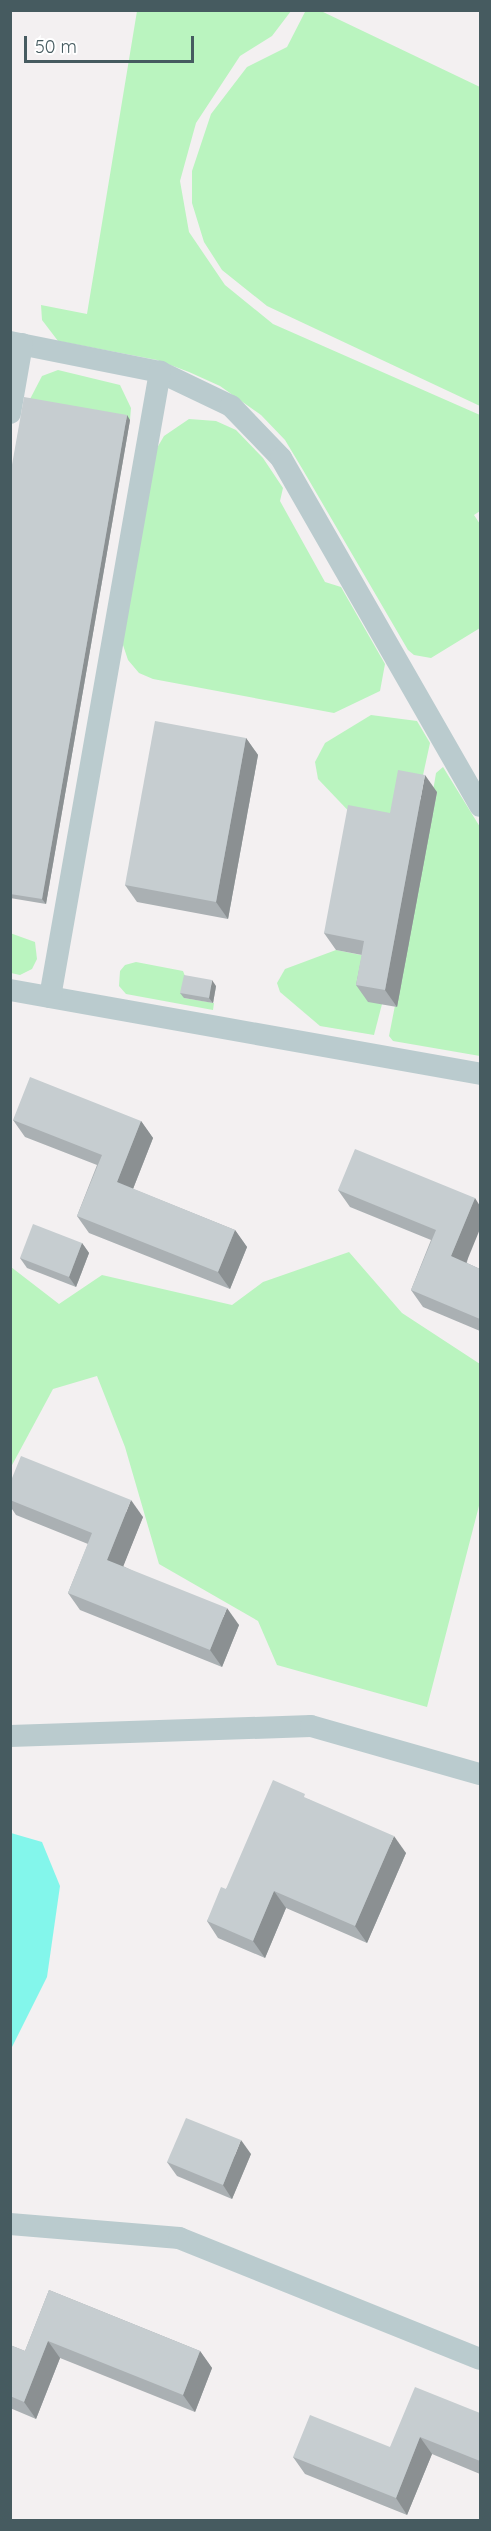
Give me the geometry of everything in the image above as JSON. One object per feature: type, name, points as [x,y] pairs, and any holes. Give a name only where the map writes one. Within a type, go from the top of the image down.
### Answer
[{"type":"street","points":[[10,413],[16,343],[160,372],[231,406],[281,459],[480,806]]},
{"type":"street","points":[[50,998],[160,372]]},
{"type":"street","points":[[10,990],[480,1074]]},
{"type":"street","points":[[10,1736],[310,1726],[480,1774]]},
{"type":"street","points":[[10,2224],[179,2238],[480,2360]]},
{"type":"green space","points":[[306,10],[321,11],[480,87],[480,406],[267,306],[222,270],[204,242],[192,203],[192,171],[211,114],[247,67],[287,47]]},
{"type":"green space","points":[[137,11],[291,11],[272,36],[240,56],[196,123],[180,181],[189,232],[225,285],[273,324],[480,415],[480,511],[474,515],[480,524],[480,628],[431,658],[414,655],[408,650],[285,440],[261,415],[220,386],[157,360],[58,341],[42,320],[41,305],[87,314]]},
{"type":"green space","points":[[58,370],[120,385],[131,408],[130,420],[28,403],[42,376]]},
{"type":"green space","points":[[189,419],[216,421],[236,430],[263,458],[283,488],[280,501],[325,582],[341,587],[385,664],[380,691],[334,713],[153,679],[139,673],[128,660],[122,642],[157,448],[164,436]]},
{"type":"green space","points":[[371,715],[417,721],[430,743],[420,789],[401,830],[359,822],[318,779],[315,762],[325,743]]},
{"type":"green space","points":[[443,767],[480,827],[480,1056],[393,1041],[389,1036],[437,792],[433,791],[436,773]]},
{"type":"green space","points":[[10,933],[35,942],[37,959],[32,969],[20,975],[11,973]]},
{"type":"green space","points":[[336,950],[376,958],[382,1004],[374,1035],[320,1026],[280,992],[277,983],[285,969]]},
{"type":"green space","points":[[136,962],[183,971],[187,981],[184,998],[214,1003],[213,1010],[126,994],[119,986],[120,971],[125,965]]},
{"type":"green space","points":[[349,1252],[402,1313],[480,1364],[480,1502],[427,1707],[277,1665],[258,1621],[159,1564],[125,1447],[97,1376],[53,1389],[11,1467],[11,1267],[59,1304],[102,1275],[232,1305],[263,1282]]},
{"type":"water","points":[[11,1833],[42,1842],[60,1886],[47,1977],[11,2049]]},
{"type":"building","points":[[24,397],[127,415],[42,899],[10,894],[10,476]]},
{"type":"building","points":[[155,721],[246,738],[216,902],[125,885]]},
{"type":"building","points":[[398,770],[425,775],[385,990],[356,985],[364,941],[324,933],[348,805],[390,813]]},
{"type":"building","points":[[184,975],[212,980],[209,998],[180,993]]},
{"type":"building","points":[[30,1077],[141,1121],[117,1182],[235,1230],[218,1272],[77,1216],[102,1155],[13,1120]]},
{"type":"building","points":[[355,1149],[475,1198],[451,1256],[480,1269],[480,1319],[411,1290],[436,1230],[338,1190]]},
{"type":"building","points":[[33,1224],[82,1243],[69,1277],[20,1258]]},
{"type":"building","points":[[21,1456],[131,1500],[107,1560],[227,1608],[210,1650],[68,1593],[92,1533],[10,1500],[10,1483]]},
{"type":"building","points":[[273,1780],[305,1794],[304,1797],[394,1836],[355,1926],[274,1891],[253,1941],[207,1921],[221,1887],[226,1889]]},
{"type":"building","points":[[186,2118],[241,2140],[223,2185],[167,2162]]},
{"type":"building","points":[[49,2290],[200,2351],[183,2395],[48,2341],[24,2402],[10,2396],[10,2345],[25,2351]]},
{"type":"building","points":[[415,2387],[480,2413],[480,2461],[420,2437],[396,2498],[293,2457],[310,2415],[390,2447]]}]
